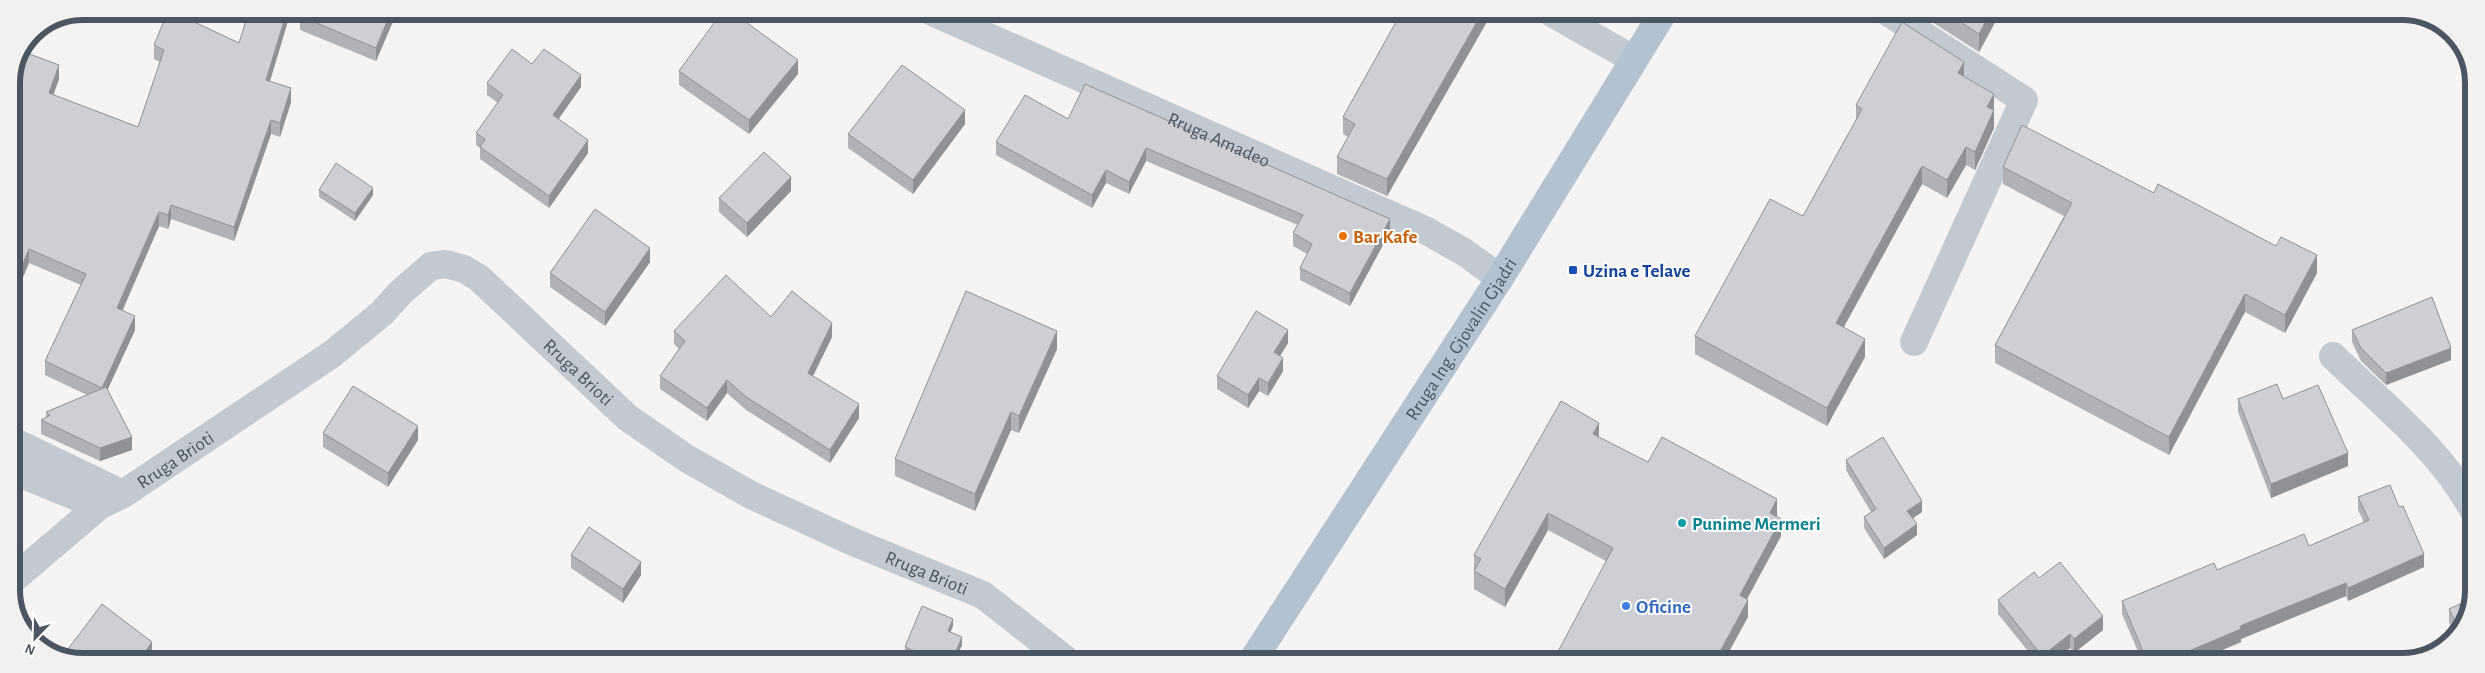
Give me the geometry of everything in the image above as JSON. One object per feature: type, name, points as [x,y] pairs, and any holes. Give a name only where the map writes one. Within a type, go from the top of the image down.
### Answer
[{"type":"main road","name":"Rruga Ing. Gjovalin Gjadri","points":[[1257,653],[1500,278],[1659,20]]},
{"type":"street","name":"Rruga Amadeo","points":[[950,20],[1425,230],[1464,252],[1500,278]]},
{"type":"street","points":[[1564,20],[1633,60]]},
{"type":"street","points":[[1900,20],[2024,100],[1914,342]]},
{"type":"street","name":"Rruga Brioti","points":[[20,573],[99,506],[124,494],[332,354],[382,313],[431,266],[446,264],[464,269],[479,278],[628,418],[686,458],[751,495],[826,530],[983,595],[1057,653]]},
{"type":"street","points":[[2333,356],[2422,442],[2460,486],[2465,495]]},
{"type":"street","name":"Rruga Brioti","points":[[20,444],[124,494]]},
{"type":"street","points":[[20,474],[99,506]]},
{"type":"building","points":[[164,20],[190,20],[239,43],[246,20],[284,20],[266,80],[291,88],[280,123],[271,120],[234,227],[171,205],[168,215],[159,212],[117,308],[135,316],[102,388],[45,361],[86,274],[29,249],[20,270],[21,71],[28,53],[59,65],[49,93],[138,127],[164,50],[154,45]]},
{"type":"building","points":[[310,20],[388,20],[376,48]]},
{"type":"building","points":[[716,20],[743,20],[798,60],[749,120],[679,71]]},
{"type":"building","points":[[1397,20],[1478,20],[1387,179],[1337,157],[1355,124],[1343,117]]},
{"type":"building","points":[[1958,20],[1986,20],[1979,34]]},
{"type":"building","points":[[1902,22],[1964,62],[1958,73],[1994,94],[1987,107],[1994,110],[1975,152],[1966,147],[1947,180],[1922,166],[1836,323],[1865,339],[1827,408],[1695,336],[1770,199],[1803,216],[1862,109],[1856,105]]},
{"type":"building","points":[[512,49],[532,64],[544,49],[581,75],[553,115],[588,140],[549,196],[480,147],[485,139],[476,133],[503,95],[487,83]]},
{"type":"building","points":[[902,65],[965,110],[913,180],[848,134]]},
{"type":"building","points":[[1085,84],[1390,219],[1350,293],[1300,268],[1312,244],[1293,233],[1303,215],[1146,148],[1129,182],[1106,170],[1092,195],[996,142],[1025,95],[1068,119]]},
{"type":"building","points":[[2022,125],[2154,193],[2158,184],[2276,246],[2281,237],[2317,255],[2285,315],[2245,294],[2169,437],[1995,345],[2072,203],[2003,167]]},
{"type":"building","points":[[764,152],[791,177],[747,223],[719,198]]},
{"type":"building","points":[[336,163],[373,188],[355,213],[319,190]]},
{"type":"building","points":[[595,209],[650,248],[605,312],[550,273]]},
{"type":"building","points":[[726,275],[771,317],[792,291],[832,323],[808,373],[859,404],[830,450],[746,397],[727,380],[707,408],[660,376],[685,341],[674,331]]},
{"type":"building","points":[[966,291],[1057,331],[1019,416],[1011,412],[975,494],[895,459]]},
{"type":"building","points":[[2432,297],[2451,348],[2386,373],[2361,348],[2352,330]]},
{"type":"building","points":[[1256,311],[1288,330],[1274,352],[1283,358],[1268,383],[1259,378],[1248,395],[1217,376]]},
{"type":"building","points":[[2277,384],[2283,399],[2318,385],[2348,453],[2271,484],[2238,399]]},
{"type":"building","points":[[353,386],[418,426],[388,473],[323,433]]},
{"type":"building","points":[[106,387],[132,437],[100,448],[41,420],[50,415],[46,412]]},
{"type":"building","points":[[1561,401],[1599,423],[1593,434],[1648,462],[1662,437],[1777,499],[1770,513],[1781,519],[1740,595],[1748,600],[1719,653],[1557,653],[1613,548],[1548,513],[1505,589],[1474,571],[1481,559],[1474,555]]},
{"type":"building","points":[[1883,437],[1922,501],[1907,511],[1917,524],[1884,548],[1864,517],[1876,509],[1846,460]]},
{"type":"building","points":[[2390,485],[2399,507],[2403,506],[2424,554],[2348,588],[2346,583],[2240,626],[2241,629],[2184,653],[2144,653],[2122,601],[2214,563],[2217,570],[2304,534],[2309,546],[2369,520],[2358,497]]},
{"type":"building","points":[[589,527],[641,562],[623,589],[571,555]]},
{"type":"building","points":[[2060,562],[2103,616],[2074,639],[2070,634],[2046,653],[2040,653],[1998,600],[2034,572],[2039,578]]},
{"type":"building","points":[[2463,602],[2455,622],[2449,609]]},
{"type":"building","points":[[102,604],[152,642],[144,653],[83,653],[67,651]]},
{"type":"building","points":[[922,606],[953,619],[948,631],[962,637],[955,653],[920,653],[905,647]]},
{"type":"place","name":"Bar Kafe","points":[[1343,236]]},
{"type":"place","name":"Uzina e Telave","points":[[1573,270]]},
{"type":"place","name":"Punime Mermeri","points":[[1682,523]]},
{"type":"place","name":"Oficine","points":[[1626,606]]}]
